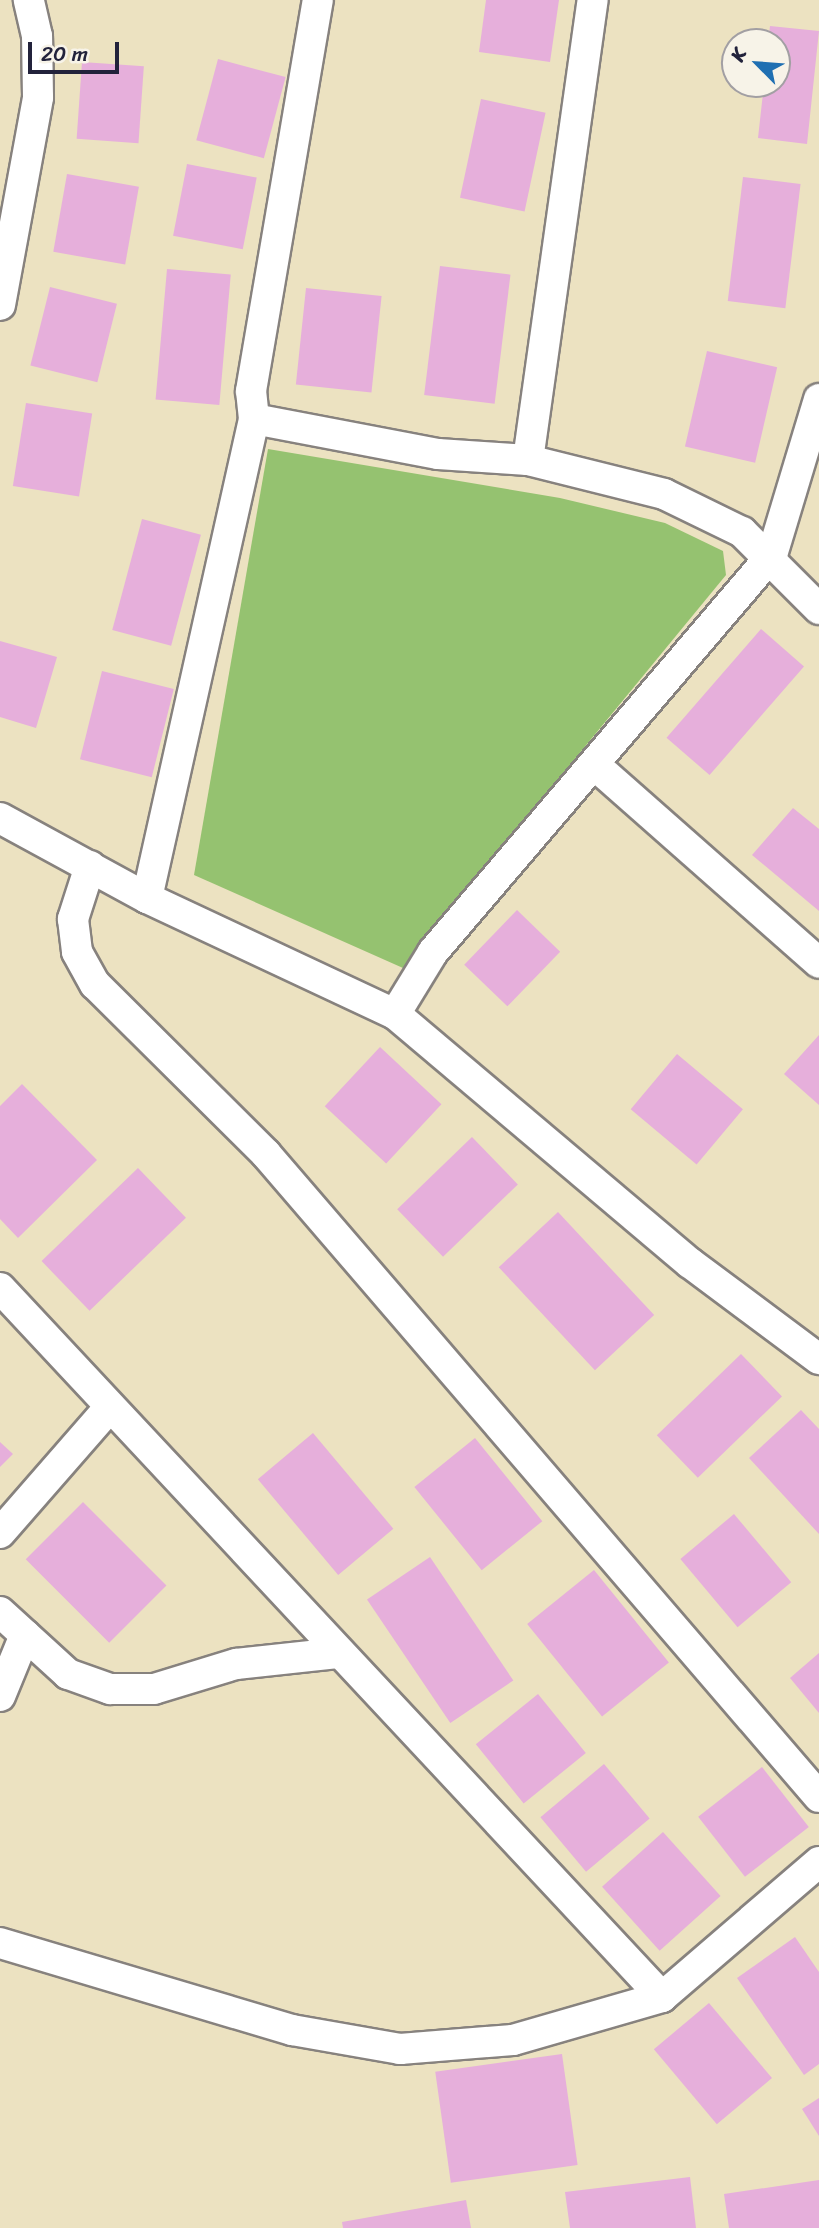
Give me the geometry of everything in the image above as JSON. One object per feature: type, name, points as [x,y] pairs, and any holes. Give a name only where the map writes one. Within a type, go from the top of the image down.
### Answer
[{"type":"street","points":[[0,305],[38,97],[37,36],[29,0]]},
{"type":"street","points":[[147,898],[254,419],[251,391],[318,0]]},
{"type":"street","points":[[528,460],[593,0]]},
{"type":"street","points":[[395,1014],[433,952],[597,767],[772,555],[819,399]]},
{"type":"street","points":[[254,419],[438,454],[528,460],[664,494],[742,533],[772,555],[819,609]]},
{"type":"street","points":[[597,767],[819,963]]},
{"type":"street","points":[[0,818],[147,898],[395,1014],[690,1263],[819,1359]]},
{"type":"street","points":[[90,866],[73,919],[77,952],[95,984],[265,1154],[819,1797]]},
{"type":"street","points":[[0,1288],[337,1653],[662,1997]]},
{"type":"street","points":[[0,1533],[110,1407]]},
{"type":"street","points":[[0,1696],[11,1628],[68,1674],[132,1691],[236,1664],[337,1653]]},
{"type":"street","points":[[0,1943],[292,2030],[400,2049],[513,2040],[662,1997],[819,1862]]},
{"type":"green space","points":[[268,449],[560,498],[665,523],[723,551],[726,575],[403,968],[194,875]]},
{"type":"building","points":[[486,0],[559,0],[550,62],[479,52]]},
{"type":"building","points":[[791,28],[819,31],[807,144],[758,138],[762,98],[791,98]]},
{"type":"building","points":[[218,59],[286,77],[264,158],[196,140]]},
{"type":"building","points":[[82,62],[144,66],[138,143],[77,139]]},
{"type":"building","points":[[481,99],[546,113],[525,212],[460,198]]},
{"type":"building","points":[[187,164],[257,178],[243,249],[173,236]]},
{"type":"building","points":[[67,174],[139,187],[125,264],[53,252]]},
{"type":"building","points":[[743,177],[801,184],[785,308],[728,301]]},
{"type":"building","points":[[440,266],[510,275],[495,404],[424,395]]},
{"type":"building","points":[[167,269],[231,275],[219,405],[156,400]]},
{"type":"building","points":[[50,287],[117,304],[97,382],[30,366]]},
{"type":"building","points":[[306,288],[382,296],[371,392],[296,384]]},
{"type":"building","points":[[707,351],[777,367],[755,463],[685,446]]},
{"type":"building","points":[[26,403],[92,413],[79,496],[13,486]]},
{"type":"building","points":[[142,519],[201,535],[171,646],[112,630]]},
{"type":"building","points":[[761,629],[804,666],[710,775],[667,738]]},
{"type":"building","points":[[0,641],[57,657],[36,728],[0,717]]},
{"type":"building","points":[[102,671],[174,689],[152,777],[80,759]]},
{"type":"building","points":[[793,808],[819,829],[819,911],[752,855]]},
{"type":"building","points":[[517,910],[560,952],[507,1006],[464,965]]},
{"type":"building","points":[[819,1035],[819,1105],[784,1074]]},
{"type":"building","points":[[380,1047],[441,1104],[386,1164],[325,1106]]},
{"type":"building","points":[[677,1054],[743,1109],[697,1164],[631,1109]]},
{"type":"building","points":[[22,1084],[97,1160],[18,1238],[0,1219],[0,1106]]},
{"type":"building","points":[[472,1137],[518,1184],[443,1257],[397,1209]]},
{"type":"building","points":[[138,1168],[186,1218],[90,1311],[42,1261]]},
{"type":"building","points":[[558,1212],[654,1315],[595,1370],[499,1267]]},
{"type":"building","points":[[741,1354],[782,1396],[698,1478],[657,1435]]},
{"type":"building","points":[[801,1410],[819,1429],[819,1534],[749,1458]]},
{"type":"building","points":[[313,1433],[393,1529],[338,1575],[258,1479]]},
{"type":"building","points":[[475,1438],[542,1521],[482,1570],[414,1487]]},
{"type":"building","points":[[0,1442],[13,1454],[0,1467]]},
{"type":"building","points":[[83,1502],[166,1585],[109,1643],[26,1559]]},
{"type":"building","points":[[734,1514],[791,1582],[738,1627],[680,1559]]},
{"type":"building","points":[[430,1557],[513,1681],[450,1723],[367,1599]]},
{"type":"building","points":[[594,1570],[669,1662],[602,1717],[527,1624]]},
{"type":"building","points":[[819,1653],[819,1713],[790,1678]]},
{"type":"building","points":[[538,1694],[586,1753],[524,1803],[476,1744]]},
{"type":"building","points":[[604,1764],[650,1818],[586,1872],[540,1817]]},
{"type":"building","points":[[762,1767],[809,1827],[745,1877],[698,1817]]},
{"type":"building","points":[[663,1832],[721,1896],[660,1951],[602,1887]]},
{"type":"building","points":[[795,1937],[819,1972],[819,2064],[804,2075],[737,1978]]},
{"type":"building","points":[[709,2003],[772,2078],[717,2124],[654,2049]]},
{"type":"building","points":[[562,2054],[578,2165],[451,2183],[435,2072]]},
{"type":"building","points":[[819,2098],[819,2136],[802,2109]]},
{"type":"building","points":[[690,2177],[696,2228],[570,2228],[565,2192]]},
{"type":"building","points":[[819,2180],[819,2228],[729,2228],[724,2194]]},
{"type":"building","points":[[466,2200],[471,2228],[343,2228],[342,2222]]}]
